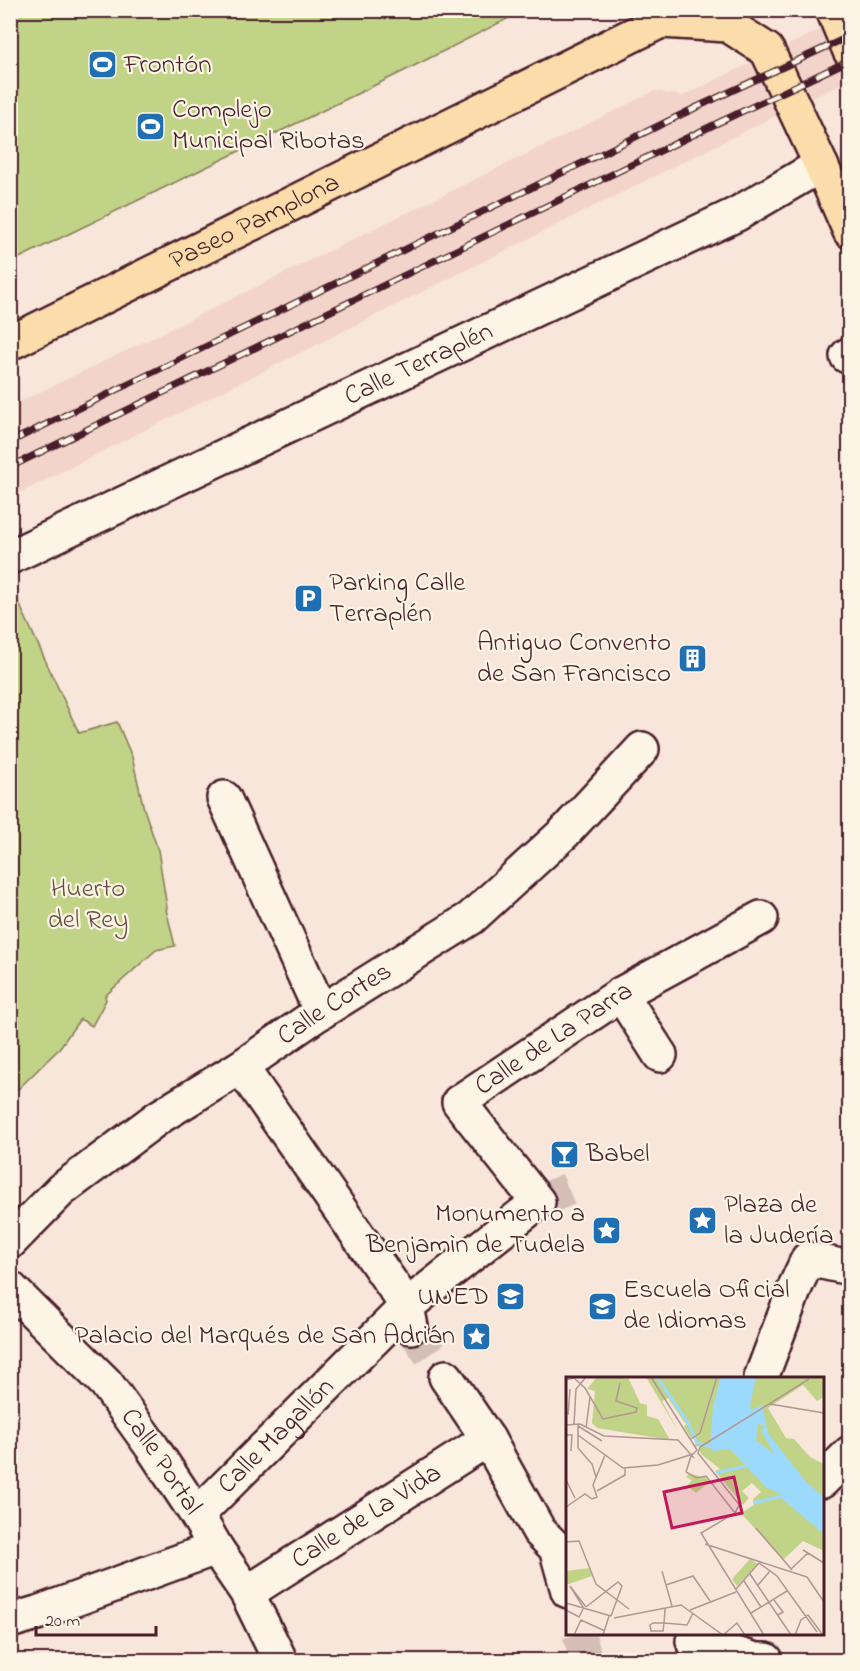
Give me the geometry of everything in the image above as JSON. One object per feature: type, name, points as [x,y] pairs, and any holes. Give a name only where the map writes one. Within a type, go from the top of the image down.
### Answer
[{"type":"main road","points":[[833,10],[849,51]]},
{"type":"main road","name":"Paseo Pamplona","points":[[10,343],[672,16],[728,25],[767,50],[849,231]]},
{"type":"street","name":"Calle Terraplén","points":[[10,557],[737,214],[821,165]]},
{"type":"street","name":"Calle Cortes","points":[[10,1242],[61,1190],[159,1117],[241,1067],[321,1012],[471,918],[564,833],[642,749]]},
{"type":"street","points":[[224,798],[321,1012]]},
{"type":"street","name":"Calle de La Parra","points":[[538,1202],[459,1102],[621,994],[761,918]]},
{"type":"street","points":[[621,994],[660,1055]]},
{"type":"street","points":[[241,1067],[409,1316]]},
{"type":"street","name":"Calle Magallón","points":[[197,1515],[409,1316],[538,1202]]},
{"type":"street","points":[[761,1377],[808,1259],[849,1268]]},
{"type":"street","name":"Calle Portal","points":[[10,1288],[106,1383],[152,1447],[247,1593],[280,1660]]},
{"type":"street","points":[[446,1377],[488,1439],[539,1531],[556,1548],[566,1587]]},
{"type":"street","name":"Calle de La Vida","points":[[247,1593],[488,1439]]},
{"type":"street","points":[[824,1479],[849,1453]]},
{"type":"street","points":[[10,1621],[38,1613],[216,1548]]},
{"type":"street","points":[[689,1645],[756,1660],[766,1660]]},
{"type":"shaded area","points":[[849,16],[849,80],[11,497],[11,406],[655,91],[682,96]]},
{"type":"green space","name":"Complejo Municipal Ribotas","points":[[11,10],[523,10],[523,11],[11,262]]},
{"type":"green space","name":"Huerto del Rey","points":[[11,586],[79,733],[117,722],[132,757],[144,809],[158,850],[166,909],[175,946],[156,950],[105,996],[106,1000],[92,1026],[80,1019],[58,1050],[11,1096]]},
{"type":"tunnel","points":[[538,1202],[571,1188]]},
{"type":"tunnel","points":[[411,1327],[446,1377]]},
{"type":"tunnel","points":[[579,1635],[586,1660]]},
{"type":"railway","points":[[10,442],[697,107],[850,36]]},
{"type":"railway","points":[[10,467],[850,60]]},
{"type":"place","name":"Frontón","points":[[103,65]]},
{"type":"place","name":"Complejo Municipal Ribotas","points":[[151,126]]},
{"type":"place","name":"Parking Calle Terraplén","points":[[308,599]]},
{"type":"place","name":"Antiguo Convento de San Francisco","points":[[692,659]]},
{"type":"place","name":"Babel","points":[[565,1154]]},
{"type":"place","name":"Plaza de la Judería","points":[[703,1221]]},
{"type":"place","name":"Monumento a Benjamìn de Tudela","points":[[606,1230]]},
{"type":"place","name":"UNED","points":[[510,1297]]},
{"type":"place","name":"Escuela Oficial de Idiomas","points":[[602,1306]]},
{"type":"place","name":"Palacio del Marqués de San Adrián","points":[[476,1336]]}]
